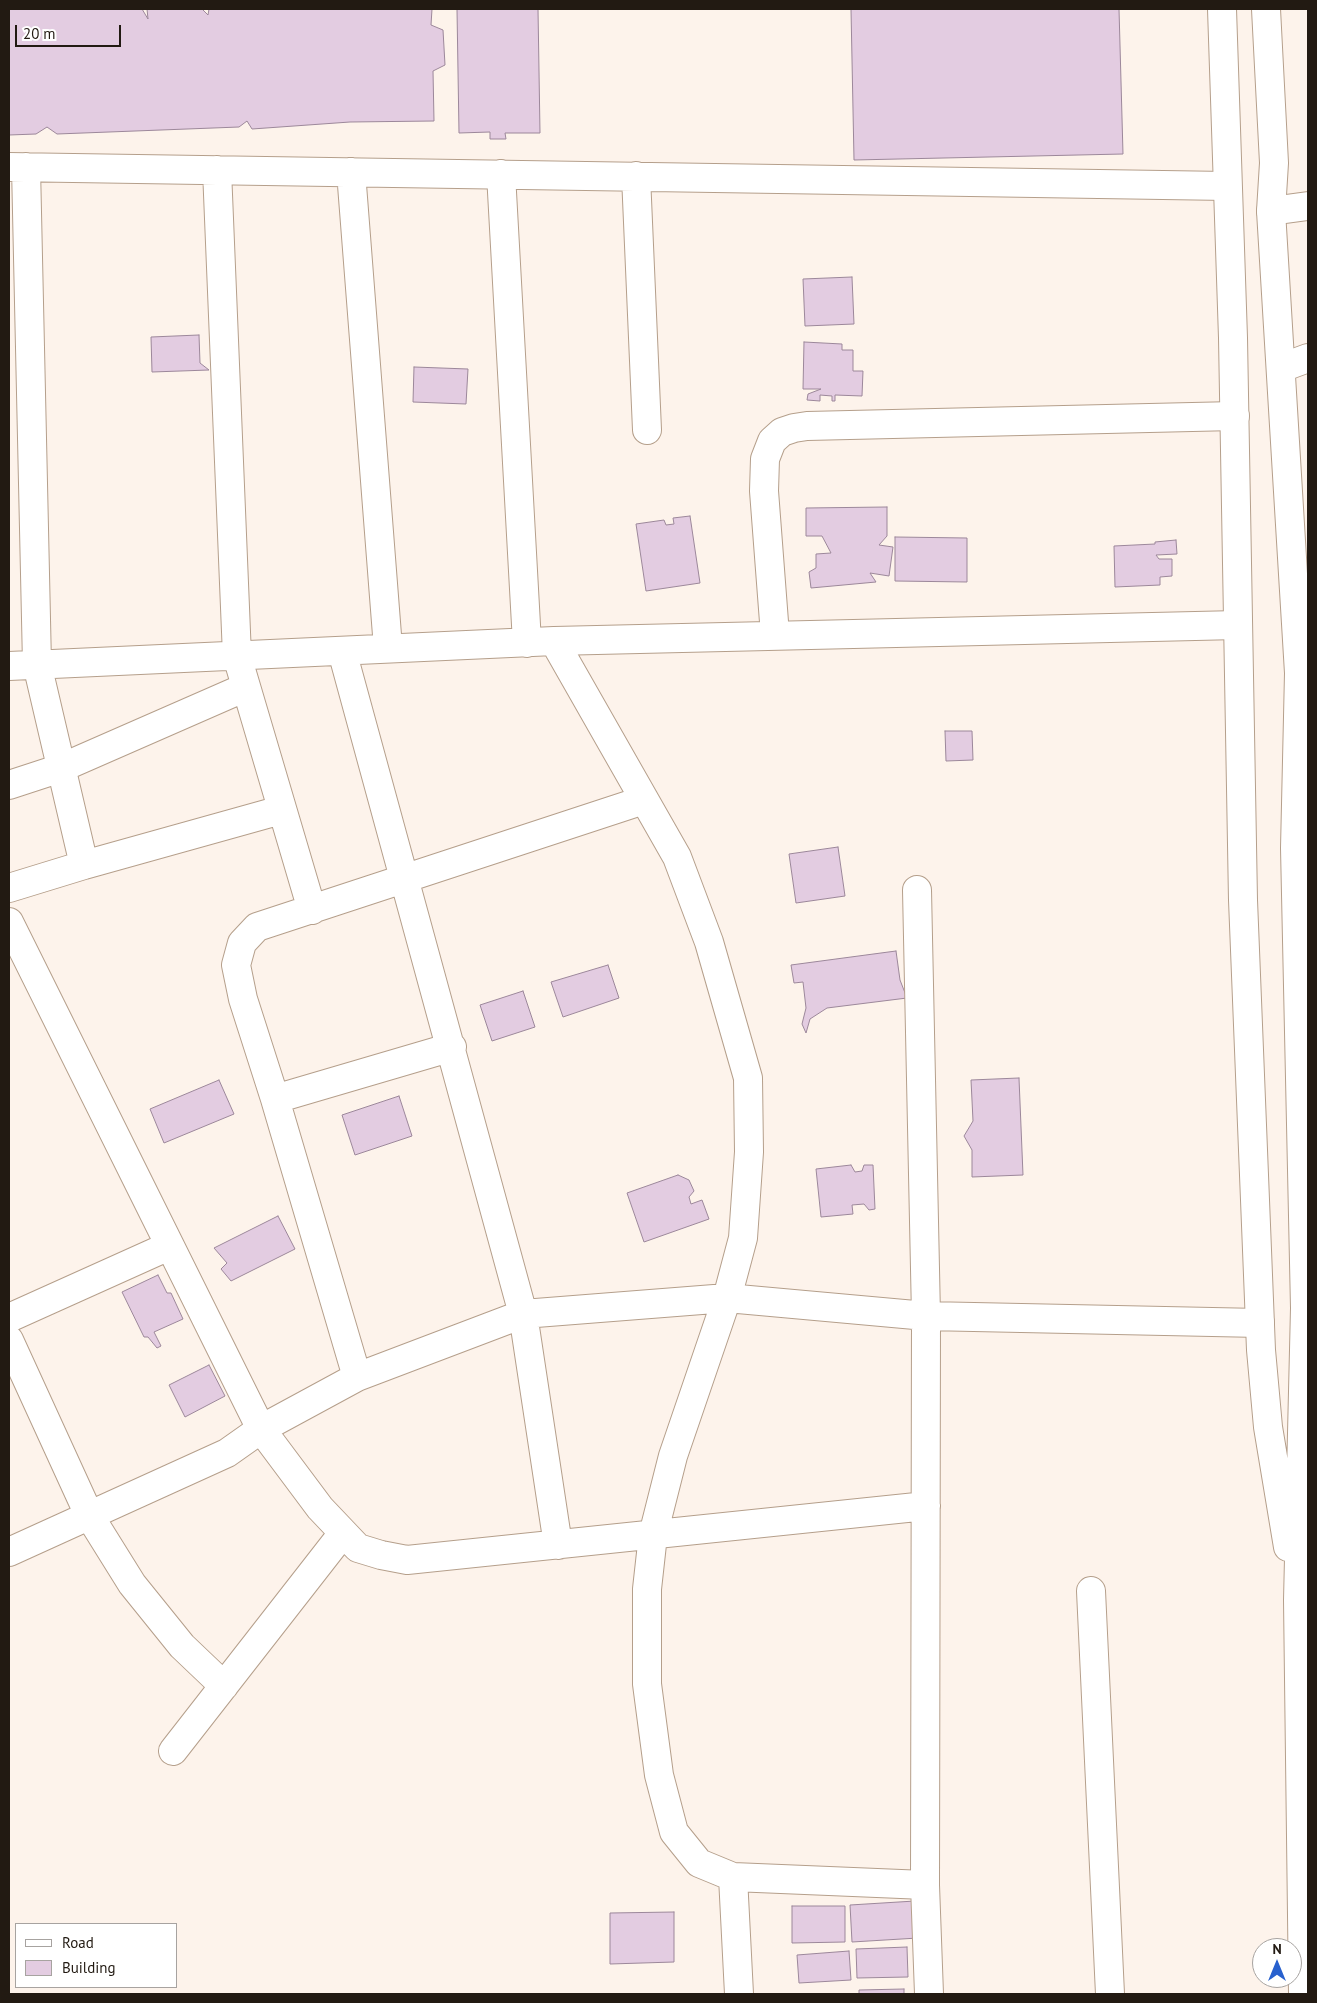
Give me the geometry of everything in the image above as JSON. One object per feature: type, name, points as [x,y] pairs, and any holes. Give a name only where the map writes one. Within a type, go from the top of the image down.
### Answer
[{"type":"street","points":[[1222,9],[1235,416],[1243,900],[1260,1322],[1268,1427],[1279,1500],[1298,1600]]},
{"type":"street","points":[[1266,9],[1274,163],[1271,211],[1299,673],[1295,848],[1305,1308],[1298,1600],[1303,1994]]},
{"type":"street","points":[[84,865],[37,664],[17,167],[1227,186]]},
{"type":"street","points":[[218,170],[237,656],[312,910]]},
{"type":"street","points":[[351,172],[388,648]]},
{"type":"street","points":[[501,174],[527,642]]},
{"type":"street","points":[[636,176],[647,430]]},
{"type":"street","points":[[1271,211],[1308,206]]},
{"type":"street","points":[[1281,368],[1308,358]]},
{"type":"street","points":[[775,636],[764,491],[766,459],[772,441],[782,432],[808,426],[1235,416]]},
{"type":"street","points":[[9,666],[554,641],[1238,625]]},
{"type":"street","points":[[554,641],[677,857],[706,934],[748,1078],[749,1152],[743,1238],[727,1298],[673,1456],[653,1535],[647,1589],[647,1684],[659,1775],[674,1832],[699,1863],[733,1877],[925,1885]]},
{"type":"street","points":[[342,651],[452,1047],[523,1314],[558,1545]]},
{"type":"street","points":[[9,785],[61,768],[246,688]]},
{"type":"street","points":[[357,1378],[275,1099],[243,999],[236,964],[242,943],[257,927],[644,800]]},
{"type":"street","points":[[9,888],[281,810]]},
{"type":"street","points":[[917,890],[926,1316],[925,1885],[929,1994]]},
{"type":"street","points":[[9,922],[261,1430],[320,1508],[358,1548],[407,1560],[926,1506]]},
{"type":"street","points":[[275,1099],[452,1047]]},
{"type":"street","points":[[9,1318],[169,1246]]},
{"type":"street","points":[[9,1552],[227,1452],[261,1430],[357,1378],[523,1314],[727,1298],[926,1316],[1260,1322]]},
{"type":"street","points":[[9,1340],[89,1515],[132,1584],[182,1646],[224,1686]]},
{"type":"street","points":[[173,1752],[343,1534]]},
{"type":"street","points":[[1091,1591],[1110,1994]]},
{"type":"street","points":[[733,1877],[739,1994]]},
{"type":"building","points":[[9,9],[142,9],[148,19],[147,9],[202,9],[208,15],[209,9],[432,9],[431,25],[443,30],[445,65],[433,71],[434,121],[350,122],[252,129],[247,121],[239,127],[57,134],[47,127],[36,134],[9,135]]},
{"type":"building","points":[[457,9],[538,9],[540,133],[505,133],[506,139],[490,139],[490,132],[459,133]]},
{"type":"building","points":[[851,9],[1119,9],[1123,154],[854,160]]},
{"type":"building","points":[[852,277],[854,324],[805,326],[803,279]]},
{"type":"building","points":[[199,335],[200,363],[209,370],[152,372],[151,337]]},
{"type":"building","points":[[804,342],[842,344],[842,350],[853,350],[853,371],[863,371],[862,396],[835,395],[835,401],[832,401],[832,396],[820,395],[820,401],[807,400],[808,394],[821,389],[803,389]]},
{"type":"building","points":[[414,367],[468,369],[466,404],[413,402]]},
{"type":"building","points":[[887,507],[887,536],[879,545],[893,547],[889,576],[870,573],[876,582],[811,588],[809,572],[816,568],[816,554],[831,553],[822,536],[806,536],[806,508]]},
{"type":"building","points":[[690,516],[700,583],[646,591],[636,524],[664,520],[666,525],[674,524],[673,518]]},
{"type":"building","points":[[895,537],[967,538],[967,582],[895,581]]},
{"type":"building","points":[[1176,540],[1177,554],[1156,555],[1159,559],[1172,559],[1172,576],[1160,577],[1160,585],[1115,587],[1114,546],[1155,544],[1155,542]]},
{"type":"building","points":[[945,731],[972,731],[973,760],[946,761]]},
{"type":"building","points":[[838,847],[845,896],[796,903],[789,854]]},
{"type":"building","points":[[896,951],[900,980],[907,998],[827,1008],[810,1019],[806,1033],[802,1024],[806,1008],[803,982],[794,983],[791,965]]},
{"type":"building","points":[[608,965],[619,998],[563,1017],[551,982]]},
{"type":"building","points":[[523,991],[535,1027],[492,1041],[480,1005]]},
{"type":"building","points":[[1019,1078],[1023,1175],[972,1177],[972,1150],[964,1136],[973,1121],[971,1080]]},
{"type":"building","points":[[219,1080],[234,1114],[164,1143],[150,1109]]},
{"type":"building","points":[[399,1096],[412,1136],[355,1155],[342,1115]]},
{"type":"building","points":[[851,1165],[855,1172],[862,1171],[864,1165],[873,1165],[875,1209],[869,1210],[864,1204],[852,1205],[853,1214],[821,1217],[816,1169]]},
{"type":"building","points":[[678,1175],[689,1180],[694,1191],[689,1197],[691,1204],[702,1200],[709,1219],[644,1242],[627,1193]]},
{"type":"building","points":[[278,1216],[295,1249],[231,1281],[221,1269],[227,1263],[214,1248]]},
{"type":"building","points":[[158,1275],[167,1293],[171,1293],[183,1319],[154,1332],[161,1346],[157,1348],[148,1337],[144,1337],[122,1292]]},
{"type":"building","points":[[209,1365],[225,1396],[185,1417],[169,1385]]},
{"type":"building","points":[[915,1901],[918,1938],[852,1942],[850,1905]]},
{"type":"building","points":[[792,1906],[845,1906],[845,1942],[792,1943]]},
{"type":"building","points":[[674,1912],[674,1962],[610,1964],[610,1913]]},
{"type":"building","points":[[907,1947],[908,1977],[857,1978],[856,1949]]},
{"type":"building","points":[[849,1951],[851,1980],[799,1983],[797,1955]]},
{"type":"building","points":[[904,1989],[904,1994],[859,1994],[859,1990]]}]
